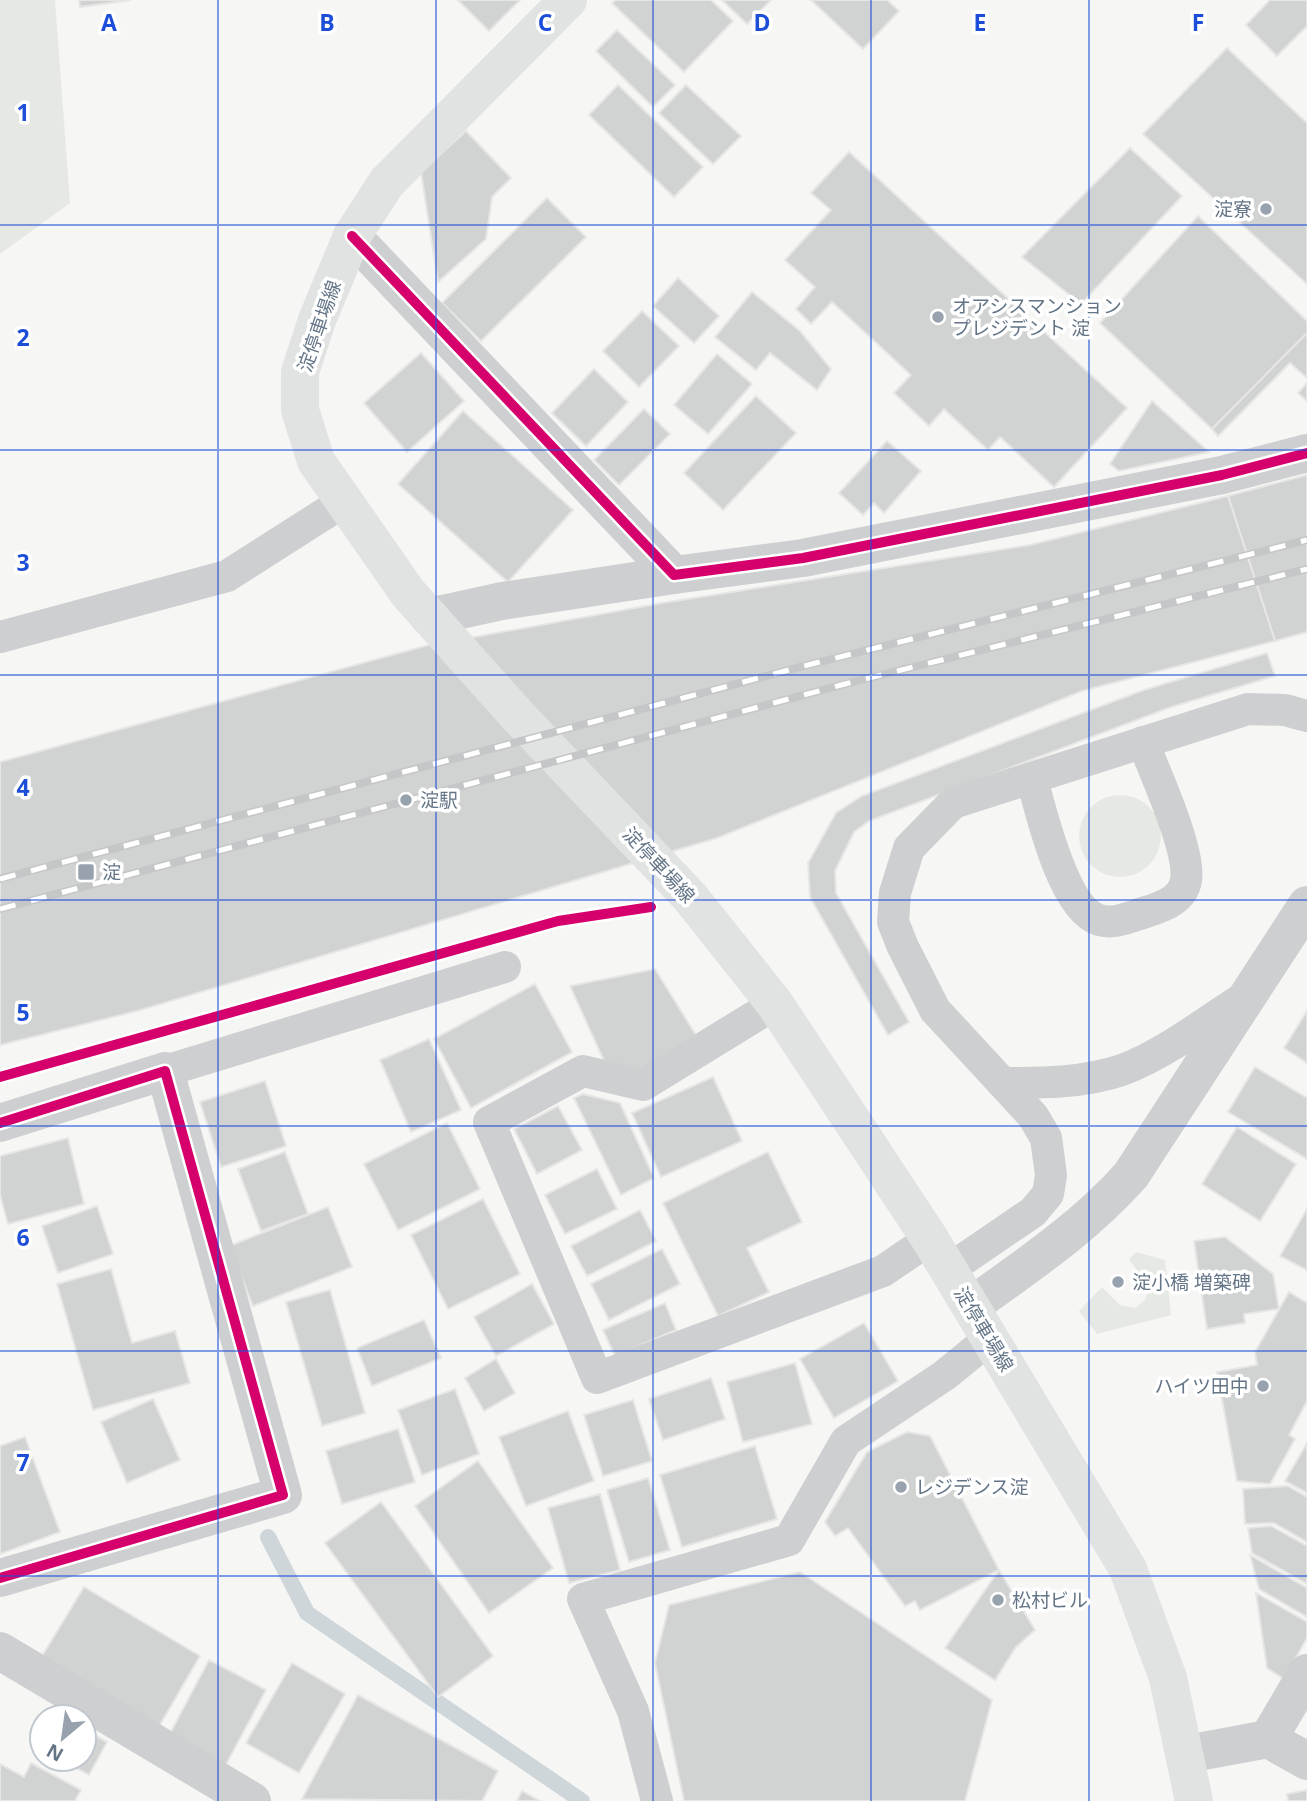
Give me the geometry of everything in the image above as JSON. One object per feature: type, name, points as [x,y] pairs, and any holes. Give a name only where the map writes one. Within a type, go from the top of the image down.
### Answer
[{"type":"main road","name":"淀停車場線","points":[[568,0],[387,182],[352,236],[317,320],[300,372],[300,410],[316,461],[343,502],[429,617],[690,897],[775,1004],[939,1255],[1128,1569],[1168,1678],[1187,1754],[1194,1801]]},
{"type":"street","points":[[352,236],[674,575]]},
{"type":"street","points":[[429,617],[490,603],[817,555],[1222,475],[1307,453]]},
{"type":"street","points":[[980,1322],[1107,1203],[1131,1175],[1307,905]]},
{"type":"street","points":[[0,1122],[165,1072],[283,1495],[0,1578]]},
{"type":"street","points":[[0,1651],[252,1801]]},
{"type":"street","points":[[1268,1739],[1307,1674]]},
{"type":"street","points":[[1187,1754],[1268,1739],[1307,1760]]},
{"type":"lane","points":[[0,637],[227,576],[343,502]]},
{"type":"lane","points":[[775,1004],[643,1086],[583,1072],[489,1122],[597,1378],[883,1271],[939,1255],[1033,1212],[1048,1194],[1051,1175],[1046,1138],[1033,1116],[950,1028],[925,995],[893,922],[895,894],[909,848],[953,803],[1248,709],[1285,710],[1307,716]]},
{"type":"lane","points":[[1031,779],[1066,887],[1084,908],[1098,920],[1116,921],[1152,910],[1178,897],[1186,880],[1173,821],[1143,743]]},
{"type":"lane","points":[[165,1072],[505,967]]},
{"type":"lane","points":[[1003,1083],[1065,1083],[1122,1070],[1195,1030],[1248,995]]},
{"type":"lane","points":[[657,1801],[633,1712],[583,1599],[789,1540],[846,1441],[944,1375],[980,1322]]},
{"type":"shaded area","points":[[0,0],[55,0],[70,203],[0,254]]},
{"type":"shaded area","points":[[1120,795],[1136,798],[1149,807],[1158,820],[1161,836],[1158,852],[1149,865],[1136,874],[1120,877],[1104,874],[1091,865],[1082,852],[1079,836],[1082,820],[1091,807],[1104,798]]},
{"type":"shaded area","points":[[1136,1252],[1165,1260],[1171,1315],[1097,1334],[1079,1311],[1102,1287],[1120,1305],[1135,1308],[1145,1300],[1149,1288],[1129,1259]]},
{"type":"building","points":[[79,0],[131,0],[80,7]]},
{"type":"building","points":[[458,0],[520,0],[489,31]]},
{"type":"building","points":[[616,0],[711,0],[733,21],[684,72],[612,3]]},
{"type":"building","points":[[722,0],[771,0],[747,24]]},
{"type":"building","points":[[811,0],[887,0],[899,11],[863,49]]},
{"type":"building","points":[[1270,0],[1307,0],[1307,26],[1277,56],[1246,25]]},
{"type":"building","points":[[617,30],[675,85],[653,107],[596,51]]},
{"type":"building","name":"淀寮","points":[[1227,48],[1307,123],[1307,284],[1143,134]]},
{"type":"building","points":[[618,85],[703,167],[674,197],[589,115]]},
{"type":"building","points":[[686,85],[741,136],[713,164],[659,113]]},
{"type":"building","points":[[466,131],[511,178],[492,197],[486,239],[438,282],[421,172]]},
{"type":"building","points":[[1130,148],[1182,196],[1081,304],[1022,257]]},
{"type":"building","name":"オアシスマンション プレジデント 淀","points":[[849,152],[1127,408],[1054,487],[1000,437],[988,450],[944,409],[929,426],[894,393],[911,375],[832,302],[811,324],[796,309],[815,287],[785,260],[831,210],[811,193]]},
{"type":"building","points":[[547,198],[586,237],[481,341],[442,303]]},
{"type":"building","points":[[1198,216],[1307,321],[1307,333],[1212,429],[1100,323]]},
{"type":"building","points":[[678,278],[719,316],[694,343],[653,306]]},
{"type":"building","points":[[752,292],[800,331],[831,369],[817,390],[770,353],[756,370],[715,337]]},
{"type":"building","points":[[642,311],[679,346],[639,387],[603,351]]},
{"type":"building","points":[[1307,333],[1307,378],[1290,363],[1218,436],[1212,429]]},
{"type":"building","points":[[421,353],[464,401],[407,452],[364,403]]},
{"type":"building","points":[[717,354],[752,384],[708,434],[674,405]]},
{"type":"building","points":[[594,369],[628,402],[586,446],[552,413]]},
{"type":"building","points":[[1307,383],[1307,401],[1298,393]]},
{"type":"building","points":[[756,396],[796,433],[723,510],[684,473]]},
{"type":"building","points":[[1152,401],[1209,452],[1119,471],[1110,464]]},
{"type":"building","points":[[644,409],[670,434],[619,485],[594,460]]},
{"type":"building","points":[[463,411],[573,510],[508,582],[398,484]]},
{"type":"building","points":[[887,441],[921,471],[884,513],[874,503],[863,515],[839,493]]},
{"type":"building","points":[[1307,475],[1307,632],[1275,641],[1228,496]]},
{"type":"building","name":"淀駅","points":[[1228,496],[1275,641],[1082,691],[717,838],[137,1011],[0,1045],[0,762],[425,646],[662,603],[1030,545]]},
{"type":"building","points":[[1267,653],[1275,676],[1171,707],[869,821],[854,832],[835,871],[836,893],[909,1022],[888,1035],[810,897],[808,863],[836,813],[862,796],[1144,690]]},
{"type":"building","points":[[655,969],[697,1037],[631,1077],[605,1063],[570,986]]},
{"type":"building","points":[[535,984],[572,1052],[471,1108],[434,1039]]},
{"type":"building","points":[[1307,1011],[1307,1063],[1284,1048]]},
{"type":"building","points":[[429,1039],[461,1110],[411,1132],[380,1060]]},
{"type":"building","points":[[1255,1067],[1307,1098],[1307,1159],[1228,1112]]},
{"type":"building","points":[[713,1077],[742,1141],[661,1177],[632,1113]]},
{"type":"building","points":[[265,1081],[286,1146],[221,1167],[200,1102]]},
{"type":"building","points":[[583,1094],[620,1103],[654,1178],[621,1195],[574,1098]]},
{"type":"building","points":[[558,1106],[582,1150],[537,1174],[514,1129]]},
{"type":"building","points":[[447,1123],[480,1189],[398,1230],[364,1164]]},
{"type":"building","points":[[1237,1127],[1296,1164],[1260,1221],[1202,1184]]},
{"type":"building","points":[[68,1138],[84,1204],[8,1224],[0,1195],[0,1156]]},
{"type":"building","points":[[285,1152],[308,1214],[261,1231],[238,1169]]},
{"type":"building","points":[[768,1152],[802,1222],[747,1248],[769,1292],[718,1316],[663,1203]]},
{"type":"building","points":[[597,1169],[617,1209],[565,1234],[545,1195]]},
{"type":"building","points":[[483,1199],[520,1274],[448,1309],[411,1235]]},
{"type":"building","points":[[97,1206],[113,1254],[58,1273],[42,1226]]},
{"type":"building","points":[[328,1207],[352,1267],[253,1306],[229,1246]]},
{"type":"building","points":[[1307,1209],[1307,1270],[1280,1256]]},
{"type":"building","points":[[640,1210],[656,1241],[587,1276],[571,1246]]},
{"type":"building","points":[[1225,1237],[1273,1274],[1279,1309],[1244,1314],[1245,1323],[1207,1329],[1194,1241]]},
{"type":"building","points":[[662,1249],[680,1284],[609,1320],[591,1284]]},
{"type":"building","points":[[111,1269],[132,1343],[175,1331],[190,1383],[93,1410],[57,1284]]},
{"type":"building","points":[[532,1284],[554,1324],[496,1356],[474,1317]]},
{"type":"building","points":[[330,1290],[365,1413],[322,1426],[286,1302]]},
{"type":"building","name":"ハイツ田中","points":[[1289,1292],[1307,1303],[1307,1401],[1289,1435],[1295,1439],[1270,1484],[1237,1481],[1217,1372],[1257,1365],[1255,1352]]},
{"type":"building","points":[[665,1303],[676,1330],[615,1356],[603,1330]]},
{"type":"building","points":[[424,1320],[441,1358],[372,1386],[357,1348]]},
{"type":"building","points":[[864,1323],[898,1381],[834,1418],[800,1359]]},
{"type":"building","points":[[496,1359],[515,1393],[484,1411],[465,1378]]},
{"type":"building","points":[[795,1363],[812,1424],[743,1442],[727,1382]]},
{"type":"building","points":[[711,1378],[725,1419],[663,1440],[649,1399]]},
{"type":"building","points":[[455,1389],[479,1454],[422,1475],[398,1410]]},
{"type":"building","points":[[153,1399],[180,1460],[127,1483],[101,1422]]},
{"type":"building","points":[[633,1400],[652,1461],[603,1476],[584,1415]]},
{"type":"building","points":[[568,1411],[594,1481],[526,1506],[499,1437]]},
{"type":"building","points":[[398,1429],[415,1482],[342,1504],[326,1451]]},
{"type":"building","name":"レジデンス淀","points":[[907,1432],[930,1436],[999,1570],[920,1610],[915,1601],[905,1606],[848,1528],[835,1536],[825,1522],[867,1452]]},
{"type":"building","points":[[25,1437],[60,1532],[0,1554],[0,1446]]},
{"type":"building","points":[[1307,1443],[1307,1493],[1285,1481]]},
{"type":"building","points":[[755,1446],[777,1519],[682,1547],[660,1475]]},
{"type":"building","points":[[478,1461],[553,1568],[489,1613],[415,1506]]},
{"type":"building","points":[[648,1478],[670,1550],[629,1562],[607,1490]]},
{"type":"building","points":[[1288,1486],[1307,1497],[1307,1542],[1274,1523],[1245,1524],[1243,1489]]},
{"type":"building","points":[[600,1494],[620,1570],[569,1583],[548,1508]]},
{"type":"building","points":[[381,1502],[493,1656],[438,1697],[325,1543]]},
{"type":"building","points":[[1271,1526],[1307,1546],[1307,1584],[1252,1553],[1248,1528]]},
{"type":"building","points":[[1250,1555],[1307,1588],[1307,1617],[1259,1589]]},
{"type":"building","name":"松村ビル","points":[[999,1570],[1035,1630],[1016,1647],[995,1680],[945,1648]]},
{"type":"building","points":[[800,1572],[992,1700],[965,1801],[684,1801],[655,1663],[669,1605]]},
{"type":"building","points":[[84,1587],[200,1656],[158,1728],[41,1658]]},
{"type":"building","points":[[1256,1593],[1307,1622],[1307,1638],[1284,1679],[1267,1668]]},
{"type":"building","points":[[209,1660],[266,1690],[222,1772],[166,1741]]},
{"type":"building","points":[[292,1663],[345,1694],[299,1773],[246,1743]]},
{"type":"building","points":[[358,1695],[498,1771],[482,1801],[302,1799]]},
{"type":"building","points":[[98,1737],[107,1742],[98,1758]]},
{"type":"building","points":[[0,1764],[24,1777],[28,1769],[28,1773],[50,1773],[81,1790],[75,1801],[0,1801]]},
{"type":"building","points":[[1307,1790],[1307,1801],[1288,1801],[1287,1794]]},
{"type":"building","points":[[522,1791],[540,1801],[517,1801]]},
{"type":"waterway","points":[[268,1537],[307,1613],[582,1801]]},
{"type":"railway","points":[[0,879],[800,667],[1307,540]]},
{"type":"railway","points":[[0,909],[845,684],[1307,569]]},
{"type":"cycle path","points":[[352,236],[674,575],[803,558],[1222,475],[1307,453]]},
{"type":"cycle path","points":[[0,1077],[558,921],[651,907]]},
{"type":"cycle path","points":[[0,1123],[165,1071],[283,1495],[0,1578]]},
{"type":"place","name":"淀寮","points":[[1266,209]]},
{"type":"place","name":"オアシスマンション プレジデント 淀","points":[[938,317]]},
{"type":"place","name":"淀駅","points":[[406,800]]},
{"type":"place","name":"淀","points":[[86,872]]},
{"type":"place","name":"淀小橋 増築碑","points":[[1118,1282]]},
{"type":"place","name":"ハイツ田中","points":[[1263,1386]]},
{"type":"place","name":"レジデンス淀","points":[[901,1487]]},
{"type":"place","name":"松村ビル","points":[[998,1600]]}]
